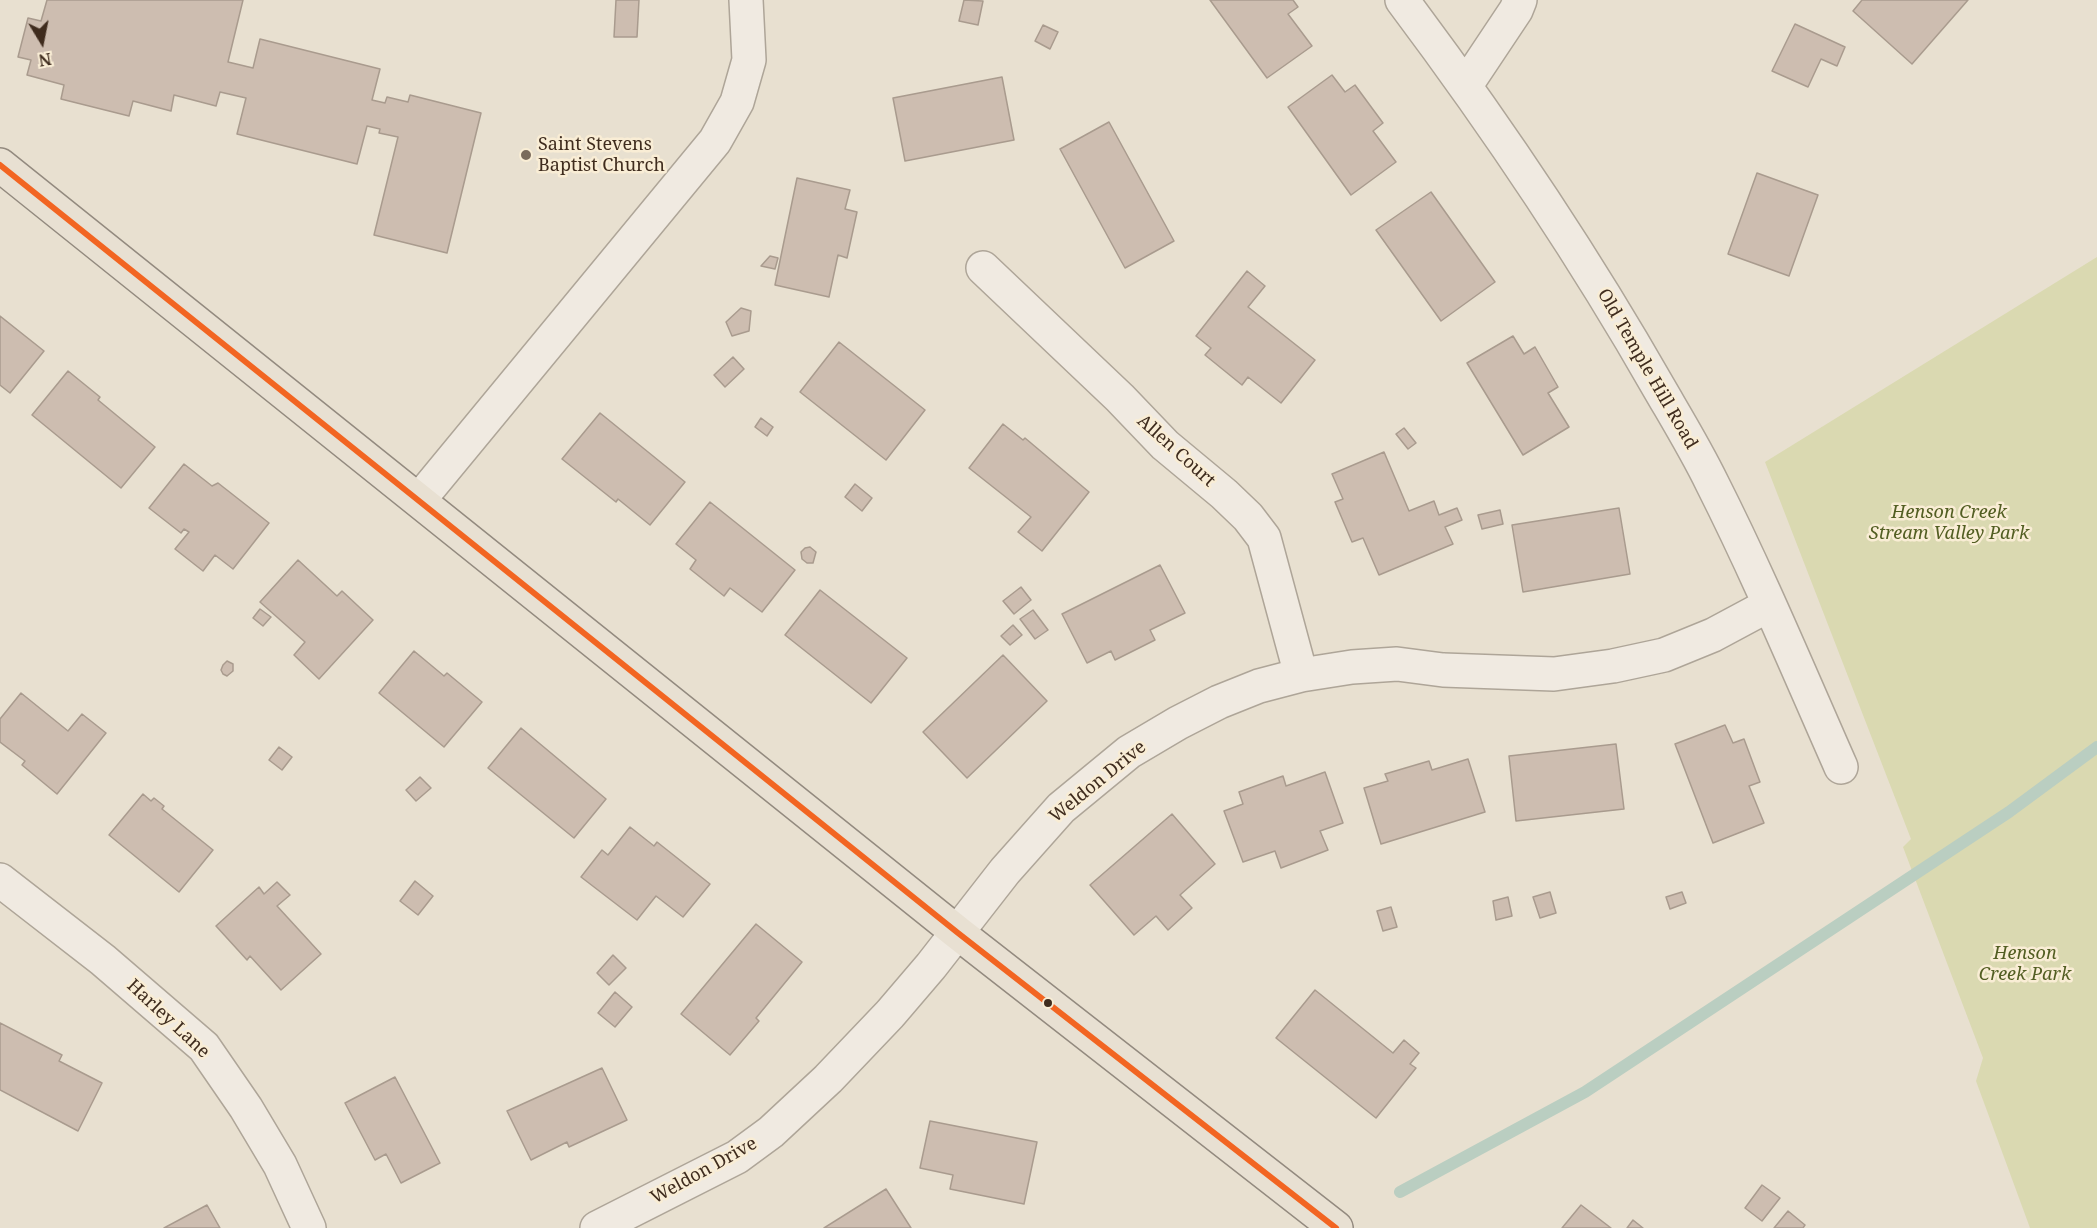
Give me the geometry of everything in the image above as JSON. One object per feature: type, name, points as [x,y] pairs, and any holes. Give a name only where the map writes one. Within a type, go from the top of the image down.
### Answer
[{"type":"main road","points":[[0,165],[958,933],[1336,1228]]},
{"type":"street","points":[[419,500],[715,141],[737,102],[749,60],[746,0]]},
{"type":"street","name":"Old Temple Hill Road","points":[[1402,0],[1466,85],[1545,201],[1621,321],[1711,480],[1840,767]]},
{"type":"street","points":[[1466,85],[1516,10],[1520,0]]},
{"type":"street","name":"Allen Court","points":[[983,268],[1120,398],[1165,445],[1248,517],[1264,538],[1301,675]]},
{"type":"street","name":"Weldon Drive","points":[[597,1228],[737,1156],[771,1132],[803,1104],[890,1014],[958,933],[1005,871],[1061,808],[1130,752],[1178,723],[1219,702],[1259,686],[1301,675],[1352,667],[1397,664],[1443,670],[1554,674],[1613,666],[1664,655],[1713,635],[1769,605]]},
{"type":"street","name":"Harley Lane","points":[[7,895],[103,960],[204,1047],[269,1146],[309,1228]]},
{"type":"green space","name":"Henson Creek Stream Valley Park","points":[[2097,257],[2097,1228],[2030,1228],[1976,1081],[1983,1058],[1903,847],[1911,839],[1765,462]]},
{"type":"building","points":[[47,0],[243,0],[228,62],[253,68],[260,39],[380,69],[372,100],[385,103],[387,97],[408,102],[410,95],[481,113],[447,253],[374,235],[398,137],[379,133],[380,129],[367,126],[357,164],[237,134],[246,98],[220,92],[216,106],[174,95],[171,111],[133,101],[129,116],[61,99],[64,85],[27,75],[31,60],[18,57],[28,18],[41,21]]},
{"type":"building","points":[[616,0],[639,0],[637,37],[614,37]]},
{"type":"building","points":[[964,0],[983,1],[978,25],[959,21]]},
{"type":"building","points":[[1210,0],[1293,0],[1298,7],[1288,14],[1312,46],[1267,78]]},
{"type":"building","points":[[1862,0],[1968,0],[1912,64],[1853,11]]},
{"type":"building","points":[[1795,24],[1845,47],[1837,66],[1821,59],[1808,87],[1772,71]]},
{"type":"building","points":[[1043,25],[1058,32],[1050,49],[1035,41]]},
{"type":"building","points":[[1332,75],[1345,92],[1355,85],[1383,123],[1373,131],[1396,162],[1351,195],[1288,107]]},
{"type":"building","points":[[1002,77],[1014,140],[905,161],[893,98]]},
{"type":"building","points":[[1109,122],[1174,241],[1125,268],[1060,149]]},
{"type":"building","points":[[1757,173],[1818,195],[1789,276],[1728,254]]},
{"type":"building","points":[[797,178],[850,190],[845,209],[857,212],[847,258],[838,255],[829,297],[775,285]]},
{"type":"building","points":[[1431,192],[1495,282],[1441,321],[1376,230]]},
{"type":"building","points":[[770,256],[778,258],[775,269],[761,266]]},
{"type":"building","points":[[1247,271],[1265,286],[1248,307],[1315,360],[1281,403],[1248,377],[1242,385],[1205,355],[1211,348],[1196,336]]},
{"type":"building","points":[[741,308],[751,311],[749,331],[732,336],[726,322]]},
{"type":"building","points":[[0,316],[44,351],[10,393],[0,385]]},
{"type":"building","points":[[1513,336],[1524,354],[1535,347],[1558,387],[1548,393],[1569,427],[1523,455],[1467,363]]},
{"type":"building","points":[[839,342],[925,410],[886,460],[800,392]]},
{"type":"building","points":[[733,357],[744,369],[725,387],[714,375]]},
{"type":"building","points":[[68,371],[100,397],[98,400],[155,447],[121,488],[32,415]]},
{"type":"building","points":[[600,413],[685,482],[650,525],[618,499],[616,502],[562,459]]},
{"type":"building","points":[[761,418],[773,427],[767,436],[755,427]]},
{"type":"building","points":[[1003,424],[1023,440],[1025,438],[1089,492],[1042,551],[1018,532],[1031,517],[969,468]]},
{"type":"building","points":[[1404,428],[1416,443],[1408,449],[1396,434]]},
{"type":"building","points":[[1384,452],[1409,511],[1434,501],[1439,515],[1457,508],[1462,520],[1445,527],[1453,544],[1379,575],[1363,538],[1352,542],[1335,502],[1343,499],[1332,474]]},
{"type":"building","points":[[184,464],[212,486],[218,483],[269,523],[233,569],[215,555],[203,571],[175,549],[189,532],[184,529],[181,533],[149,508]]},
{"type":"building","points":[[855,484],[872,498],[862,511],[845,497]]},
{"type":"building","points":[[710,502],[795,570],[762,612],[730,588],[724,596],[690,569],[696,560],[676,544]]},
{"type":"building","points":[[1619,508],[1630,574],[1523,592],[1512,525]]},
{"type":"building","points":[[1500,510],[1503,524],[1482,529],[1478,515]]},
{"type":"building","points":[[810,547],[816,552],[813,563],[807,563],[802,559],[801,552]]},
{"type":"building","points":[[298,560],[337,596],[342,591],[373,620],[319,679],[294,655],[305,642],[260,602]]},
{"type":"building","points":[[1160,565],[1185,613],[1150,630],[1155,640],[1115,660],[1111,651],[1087,663],[1062,614]]},
{"type":"building","points":[[1021,587],[1031,600],[1014,614],[1003,601]]},
{"type":"building","points":[[820,590],[907,658],[871,703],[785,635]]},
{"type":"building","points":[[260,609],[271,617],[263,626],[253,618]]},
{"type":"building","points":[[1033,610],[1048,630],[1035,639],[1020,619]]},
{"type":"building","points":[[1013,625],[1022,635],[1010,645],[1001,636]]},
{"type":"building","points":[[414,651],[444,676],[447,673],[482,702],[444,747],[379,693]]},
{"type":"building","points":[[1003,655],[1047,701],[967,778],[923,732]]},
{"type":"building","points":[[227,661],[233,664],[233,671],[227,676],[221,670]]},
{"type":"building","points":[[21,693],[68,731],[82,714],[106,733],[57,794],[22,765],[25,761],[0,742],[0,719]]},
{"type":"building","points":[[1725,725],[1733,743],[1744,739],[1760,782],[1749,786],[1764,823],[1713,843],[1675,744]]},
{"type":"building","points":[[521,728],[606,799],[574,838],[488,768]]},
{"type":"building","points":[[1616,744],[1624,809],[1516,821],[1509,756]]},
{"type":"building","points":[[279,747],[292,757],[282,770],[269,760]]},
{"type":"building","points":[[1468,759],[1485,812],[1381,844],[1364,788],[1388,781],[1385,774],[1429,761],[1432,770]]},
{"type":"building","points":[[1325,772],[1343,823],[1320,831],[1328,850],[1281,868],[1275,851],[1243,862],[1224,811],[1243,804],[1239,792],[1283,776],[1286,786]]},
{"type":"building","points":[[420,777],[431,788],[416,801],[406,790]]},
{"type":"building","points":[[143,794],[151,801],[154,798],[164,806],[162,809],[213,850],[179,892],[109,835]]},
{"type":"building","points":[[1172,814],[1215,864],[1180,895],[1192,908],[1168,930],[1156,916],[1134,935],[1090,885]]},
{"type":"building","points":[[630,827],[654,846],[657,842],[710,884],[683,917],[656,896],[637,920],[581,877],[602,850],[608,855]]},
{"type":"building","points":[[415,881],[433,896],[418,915],[400,901]]},
{"type":"building","points":[[277,882],[290,895],[277,906],[321,954],[281,990],[250,956],[247,960],[216,926],[259,887],[264,894]]},
{"type":"building","points":[[1550,892],[1556,913],[1540,918],[1533,897]]},
{"type":"building","points":[[1682,892],[1686,903],[1670,909],[1666,897]]},
{"type":"building","points":[[1508,897],[1512,916],[1496,920],[1493,901]]},
{"type":"building","points":[[1391,907],[1397,927],[1383,931],[1377,911]]},
{"type":"building","points":[[756,924],[802,962],[756,1018],[759,1021],[730,1055],[681,1014]]},
{"type":"building","points":[[613,955],[626,968],[609,985],[597,973]]},
{"type":"building","points":[[1315,990],[1393,1053],[1404,1040],[1419,1053],[1410,1064],[1416,1068],[1376,1118],[1276,1038]]},
{"type":"building","points":[[615,992],[632,1007],[615,1027],[598,1013]]},
{"type":"building","points":[[0,1023],[62,1055],[59,1061],[102,1083],[78,1131],[0,1090]]},
{"type":"building","points":[[602,1068],[627,1120],[569,1147],[567,1142],[531,1160],[507,1111]]},
{"type":"building","points":[[395,1077],[440,1163],[401,1183],[386,1154],[375,1160],[345,1103]]},
{"type":"building","points":[[930,1121],[1037,1142],[1024,1204],[950,1189],[953,1175],[920,1168]]},
{"type":"building","points":[[1762,1185],[1780,1198],[1762,1221],[1745,1208]]},
{"type":"building","points":[[886,1189],[911,1228],[824,1228]]},
{"type":"building","points":[[207,1205],[220,1228],[164,1228]]},
{"type":"building","points":[[1581,1205],[1611,1228],[1562,1228]]},
{"type":"building","points":[[1788,1211],[1805,1225],[1803,1228],[1774,1228]]},
{"type":"building","points":[[1633,1220],[1643,1228],[1627,1228]]},
{"type":"waterway","points":[[1400,1192],[1585,1092],[2009,812],[2097,747]]},
{"type":"transit line","points":[[0,165],[958,933],[1336,1228]]},
{"type":"place","name":"Saint Stevens Baptist Church","points":[[526,155]]},
{"type":"park label","name":"Henson Creek Park","points":[[2025,964]]}]
